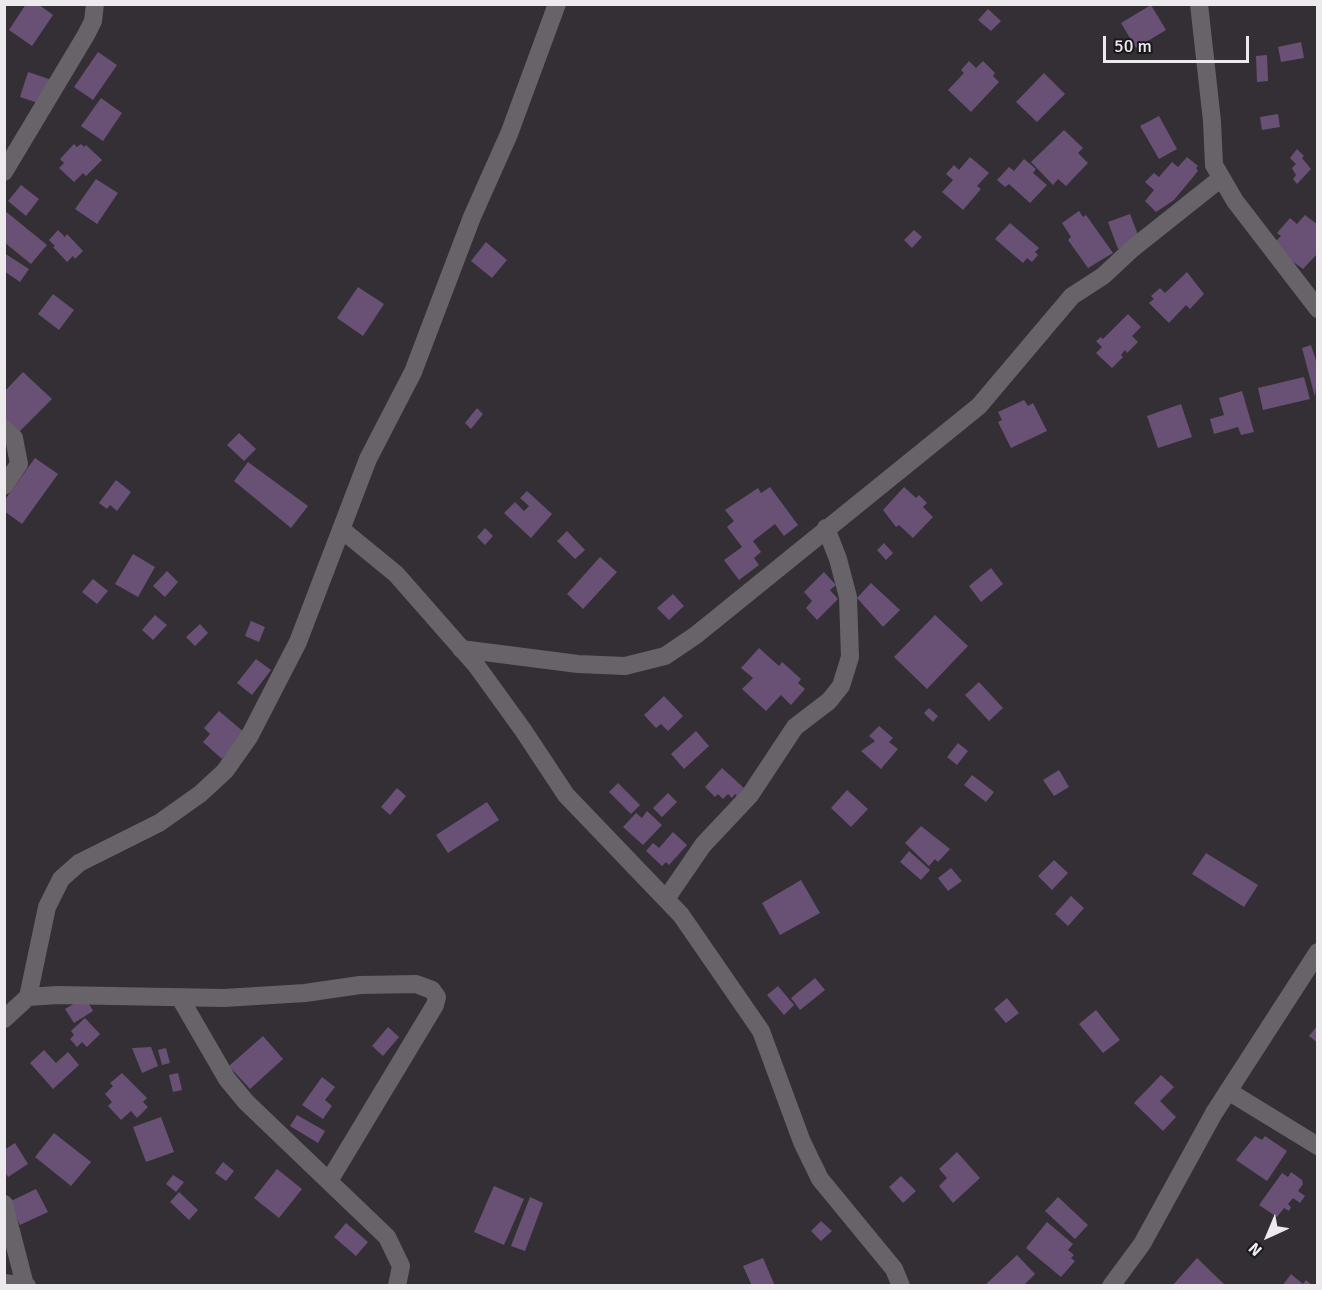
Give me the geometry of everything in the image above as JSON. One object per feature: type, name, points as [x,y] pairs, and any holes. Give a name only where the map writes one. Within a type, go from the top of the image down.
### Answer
[{"type":"street","points":[[4,172],[86,35],[93,21],[95,4]]},
{"type":"street","points":[[4,1019],[28,997],[47,907],[61,879],[79,863],[159,823],[200,794],[225,771],[249,737],[298,642],[368,459],[413,372],[472,217],[509,134],[557,4]]},
{"type":"street","points":[[1198,4],[1212,121],[1212,154],[1220,179],[1317,309]]},
{"type":"street","points":[[461,649],[568,663],[613,666],[624,666],[664,656],[696,634],[979,406],[1072,296],[1104,276],[1132,249],[1220,179]]},
{"type":"street","points":[[4,429],[14,438],[19,464],[4,486]]},
{"type":"street","points":[[666,899],[703,845],[750,795],[795,727],[829,700],[841,687],[850,657],[848,597],[838,559],[826,528]]},
{"type":"street","points":[[341,529],[396,574],[461,649],[523,730],[566,795],[681,915],[761,1031],[802,1142],[820,1179],[894,1269],[901,1286]]},
{"type":"street","points":[[1110,1286],[1142,1244],[1228,1091],[1317,952]]},
{"type":"street","points":[[28,997],[57,995],[180,998],[305,993],[360,985],[416,984],[432,990],[437,997],[435,1005],[329,1181]]},
{"type":"street","points":[[180,998],[227,1079],[246,1102],[371,1220],[394,1248],[401,1266],[397,1286]]},
{"type":"street","points":[[1228,1091],[1317,1146]]},
{"type":"street","points":[[4,1204],[26,1285],[4,1283]]},
{"type":"building","points":[[26,4],[38,4],[53,15],[32,46],[9,30]]},
{"type":"building","points":[[1151,5],[1166,30],[1136,48],[1121,23]]},
{"type":"building","points":[[988,9],[1001,21],[991,31],[978,20]]},
{"type":"building","points":[[1301,42],[1304,58],[1281,62],[1278,47]]},
{"type":"building","points":[[98,52],[117,65],[93,100],[74,87]]},
{"type":"building","points":[[1267,55],[1268,81],[1257,82],[1256,56]]},
{"type":"building","points":[[969,61],[976,68],[983,61],[995,73],[993,76],[999,82],[971,112],[948,90],[964,73],[961,70]]},
{"type":"building","points":[[28,72],[52,80],[44,105],[20,97]]},
{"type":"building","points":[[1044,73],[1065,94],[1037,122],[1016,102]]},
{"type":"building","points":[[101,98],[122,113],[103,141],[81,126]]},
{"type":"building","points":[[1278,114],[1280,127],[1262,130],[1260,117]]},
{"type":"building","points":[[1159,116],[1177,149],[1159,159],[1140,126]]},
{"type":"building","points":[[1064,130],[1083,148],[1078,153],[1088,163],[1066,186],[1058,179],[1053,185],[1031,162]]},
{"type":"building","points":[[74,144],[77,147],[81,144],[84,147],[86,145],[102,160],[86,176],[83,173],[74,182],[59,168],[64,163],[60,159]]},
{"type":"building","points":[[1297,149],[1311,169],[1297,184],[1293,179],[1296,175],[1292,168],[1296,164],[1290,158]]},
{"type":"building","points":[[970,157],[989,173],[977,186],[981,189],[963,210],[942,192],[953,180],[946,174],[954,165],[959,170]]},
{"type":"building","points":[[1187,157],[1198,166],[1196,168],[1198,171],[1174,200],[1156,212],[1145,201],[1154,190],[1145,182],[1154,173],[1159,177],[1172,162],[1178,167]]},
{"type":"building","points":[[1024,159],[1036,169],[1033,173],[1047,185],[1030,203],[1009,184],[1005,187],[997,180],[1009,167],[1014,171]]},
{"type":"building","points":[[96,179],[118,193],[97,224],[75,209]]},
{"type":"building","points":[[21,185],[39,199],[26,216],[8,201]]},
{"type":"building","points":[[4,210],[47,245],[31,264],[4,242]]},
{"type":"building","points":[[1079,211],[1083,217],[1086,215],[1113,253],[1088,268],[1068,240],[1071,237],[1062,223]]},
{"type":"building","points":[[1130,214],[1140,240],[1118,249],[1108,222]]},
{"type":"building","points":[[1305,215],[1318,225],[1318,253],[1303,269],[1271,246],[1281,236],[1277,233],[1290,218],[1297,224]]},
{"type":"building","points":[[1010,223],[1039,248],[1035,252],[1038,255],[1032,262],[1027,258],[1023,263],[995,239]]},
{"type":"building","points":[[58,230],[65,237],[67,234],[83,251],[75,259],[73,256],[67,262],[53,247],[55,246],[49,240]]},
{"type":"building","points":[[914,230],[922,237],[912,248],[904,240]]},
{"type":"building","points":[[486,242],[507,260],[492,278],[471,261]]},
{"type":"building","points":[[4,253],[29,269],[20,282],[4,271]]},
{"type":"building","points":[[1187,272],[1204,294],[1190,309],[1186,305],[1169,323],[1149,303],[1154,299],[1151,296],[1160,288],[1165,293]]},
{"type":"building","points":[[358,287],[384,304],[363,336],[337,318]]},
{"type":"building","points":[[53,294],[74,310],[59,330],[38,314]]},
{"type":"building","points":[[1128,314],[1141,327],[1132,336],[1138,342],[1127,353],[1125,350],[1121,355],[1123,357],[1112,368],[1096,353],[1102,347],[1096,341],[1101,337],[1103,339]]},
{"type":"building","points":[[1311,345],[1318,367],[1315,397],[1302,348]]},
{"type":"building","points":[[23,372],[52,399],[18,433],[4,420],[4,392]]},
{"type":"building","points":[[1304,377],[1310,399],[1263,410],[1258,388]]},
{"type":"building","points":[[1242,391],[1254,432],[1241,435],[1238,427],[1214,434],[1210,419],[1224,415],[1219,398]]},
{"type":"building","points":[[1024,400],[1028,406],[1033,403],[1047,431],[1011,448],[998,422],[1002,420],[998,412]]},
{"type":"building","points":[[1181,404],[1192,437],[1158,448],[1147,416]]},
{"type":"building","points":[[477,408],[483,414],[471,429],[465,423]]},
{"type":"building","points":[[239,433],[256,449],[244,461],[227,445]]},
{"type":"building","points":[[35,458],[58,474],[22,524],[4,511],[4,501]]},
{"type":"building","points":[[248,462],[308,506],[291,528],[234,481]]},
{"type":"building","points":[[116,480],[131,492],[117,511],[110,505],[107,509],[99,503]]},
{"type":"building","points":[[770,487],[798,525],[784,536],[775,524],[753,541],[761,552],[754,558],[759,565],[739,580],[724,560],[742,547],[727,527],[734,521],[725,510],[758,488],[761,493]]},
{"type":"building","points":[[904,487],[916,498],[919,495],[927,503],[923,507],[933,517],[913,538],[899,525],[896,527],[883,510]]},
{"type":"building","points":[[527,491],[552,514],[531,538],[504,513],[515,502],[524,511],[529,506],[520,498]]},
{"type":"building","points":[[485,528],[493,536],[485,545],[477,537]]},
{"type":"building","points":[[567,531],[585,550],[575,559],[557,541]]},
{"type":"building","points":[[884,543],[893,553],[886,560],[877,550]]},
{"type":"building","points":[[133,554],[155,567],[138,597],[115,584]]},
{"type":"building","points":[[600,557],[617,572],[583,609],[567,594]]},
{"type":"building","points":[[991,568],[1003,584],[981,602],[969,586]]},
{"type":"building","points":[[167,571],[178,582],[165,597],[153,586]]},
{"type":"building","points":[[824,572],[836,585],[830,590],[838,599],[817,620],[806,608],[812,601],[804,592]]},
{"type":"building","points":[[93,579],[108,591],[97,604],[82,592]]},
{"type":"building","points":[[871,583],[900,610],[883,627],[857,598]]},
{"type":"building","points":[[673,594],[684,606],[669,620],[657,608]]},
{"type":"building","points":[[155,615],[167,625],[153,640],[142,630]]},
{"type":"building","points":[[935,615],[968,646],[927,689],[894,657]]},
{"type":"building","points":[[251,621],[265,627],[259,642],[245,636]]},
{"type":"building","points":[[200,624],[208,633],[195,646],[186,637]]},
{"type":"building","points":[[759,648],[779,666],[782,662],[801,679],[798,683],[805,689],[791,705],[781,695],[766,711],[742,689],[753,678],[741,668]]},
{"type":"building","points":[[256,659],[271,670],[252,695],[237,683]]},
{"type":"building","points":[[979,682],[1003,708],[989,721],[965,695]]},
{"type":"building","points":[[664,696],[683,716],[668,731],[661,724],[656,728],[644,715]]},
{"type":"building","points":[[929,708],[938,716],[933,722],[924,713]]},
{"type":"building","points":[[219,711],[245,733],[222,759],[203,742],[210,734],[204,728]]},
{"type":"building","points":[[879,726],[893,738],[889,742],[898,749],[881,769],[861,751],[875,741],[869,736]]},
{"type":"building","points":[[696,731],[709,746],[684,769],[671,754]]},
{"type":"building","points":[[958,743],[968,751],[957,765],[947,757]]},
{"type":"building","points":[[722,768],[744,788],[737,796],[735,794],[732,798],[728,794],[723,799],[718,794],[715,797],[705,787]]},
{"type":"building","points":[[1059,770],[1069,787],[1054,796],[1043,780]]},
{"type":"building","points":[[972,775],[994,792],[986,802],[964,785]]},
{"type":"building","points":[[618,783],[640,805],[631,814],[609,792]]},
{"type":"building","points":[[397,788],[406,796],[390,815],[381,807]]},
{"type":"building","points":[[847,790],[868,809],[851,827],[831,808]]},
{"type":"building","points":[[668,793],[677,802],[662,817],[653,808]]},
{"type":"building","points":[[487,802],[499,820],[448,853],[436,835]]},
{"type":"building","points":[[647,811],[662,825],[643,845],[623,827],[636,813],[642,818]]},
{"type":"building","points":[[921,826],[950,849],[938,862],[935,859],[929,866],[905,843]]},
{"type":"building","points":[[673,832],[687,845],[669,865],[666,862],[662,866],[646,851],[653,843],[659,848]]},
{"type":"building","points":[[909,851],[930,870],[921,880],[900,862]]},
{"type":"building","points":[[1206,853],[1258,885],[1244,907],[1192,874]]},
{"type":"building","points":[[1054,860],[1068,873],[1052,890],[1038,876]]},
{"type":"building","points":[[951,868],[962,881],[948,891],[938,878]]},
{"type":"building","points":[[801,880],[820,913],[780,935],[762,903]]},
{"type":"building","points":[[1071,896],[1084,908],[1068,926],[1055,914]]},
{"type":"building","points":[[815,978],[825,990],[800,1010],[791,998]]},
{"type":"building","points":[[778,986],[794,1005],[784,1015],[767,995]]},
{"type":"building","points":[[85,997],[93,1011],[74,1023],[65,1009]]},
{"type":"building","points":[[1007,998],[1019,1013],[1006,1023],[994,1009]]},
{"type":"building","points":[[1096,1010],[1120,1040],[1103,1053],[1079,1024]]},
{"type":"building","points":[[85,1018],[100,1034],[87,1047],[82,1042],[77,1047],[70,1039],[74,1035],[71,1031]]},
{"type":"building","points":[[1318,1025],[1318,1043],[1309,1036]]},
{"type":"building","points":[[388,1027],[399,1037],[383,1056],[372,1046]]},
{"type":"building","points":[[263,1036],[283,1059],[250,1089],[229,1066]]},
{"type":"building","points":[[151,1047],[158,1066],[142,1073],[132,1048]]},
{"type":"building","points":[[166,1048],[170,1063],[162,1065],[158,1050]]},
{"type":"building","points":[[44,1050],[56,1063],[68,1052],[79,1065],[53,1089],[30,1063]]},
{"type":"building","points":[[122,1073],[147,1098],[143,1102],[148,1107],[137,1118],[131,1111],[121,1120],[108,1106],[112,1102],[105,1094],[113,1086],[110,1083]]},
{"type":"building","points":[[178,1073],[182,1090],[173,1092],[169,1075]]},
{"type":"building","points":[[1161,1075],[1174,1087],[1160,1101],[1176,1117],[1163,1131],[1134,1103]]},
{"type":"building","points":[[322,1077],[335,1087],[325,1100],[332,1106],[323,1119],[302,1105]]},
{"type":"building","points":[[297,1115],[325,1131],[318,1143],[290,1126]]},
{"type":"building","points":[[161,1117],[174,1152],[146,1162],[133,1127]]},
{"type":"building","points":[[54,1133],[91,1162],[71,1186],[35,1157]]},
{"type":"building","points":[[1255,1136],[1262,1140],[1265,1136],[1287,1151],[1267,1181],[1236,1160]]},
{"type":"building","points":[[15,1143],[28,1164],[8,1177],[4,1171],[4,1150]]},
{"type":"building","points":[[957,1152],[980,1178],[953,1203],[939,1186],[947,1178],[939,1169]]},
{"type":"building","points":[[223,1162],[234,1171],[226,1181],[215,1173]]},
{"type":"building","points":[[277,1169],[302,1189],[279,1218],[254,1198]]},
{"type":"building","points":[[1291,1172],[1302,1180],[1303,1184],[1298,1191],[1305,1196],[1300,1203],[1293,1198],[1288,1204],[1291,1207],[1289,1211],[1284,1208],[1277,1217],[1259,1205],[1282,1173],[1288,1177]]},
{"type":"building","points":[[173,1175],[184,1182],[176,1192],[166,1184]]},
{"type":"building","points":[[901,1176],[916,1191],[903,1203],[889,1187]]},
{"type":"building","points":[[494,1186],[524,1199],[504,1245],[474,1232]]},
{"type":"building","points":[[36,1189],[48,1212],[20,1225],[9,1202]]},
{"type":"building","points":[[179,1192],[198,1210],[189,1220],[170,1202]]},
{"type":"building","points":[[530,1197],[543,1203],[525,1251],[511,1246]]},
{"type":"building","points":[[1058,1197],[1088,1225],[1075,1239],[1045,1211]]},
{"type":"building","points":[[821,1221],[832,1231],[821,1241],[811,1231]]},
{"type":"building","points":[[1047,1222],[1073,1244],[1068,1250],[1074,1255],[1071,1258],[1075,1261],[1061,1277],[1026,1248]]},
{"type":"building","points":[[346,1223],[368,1242],[356,1256],[334,1237]]},
{"type":"building","points":[[1017,1255],[1035,1274],[1023,1286],[984,1286]]},
{"type":"building","points":[[763,1258],[775,1286],[752,1286],[743,1266]]},
{"type":"building","points":[[1197,1258],[1226,1286],[1172,1286]]},
{"type":"building","points":[[1291,1274],[1303,1284],[1306,1280],[1313,1286],[1282,1286]]}]
